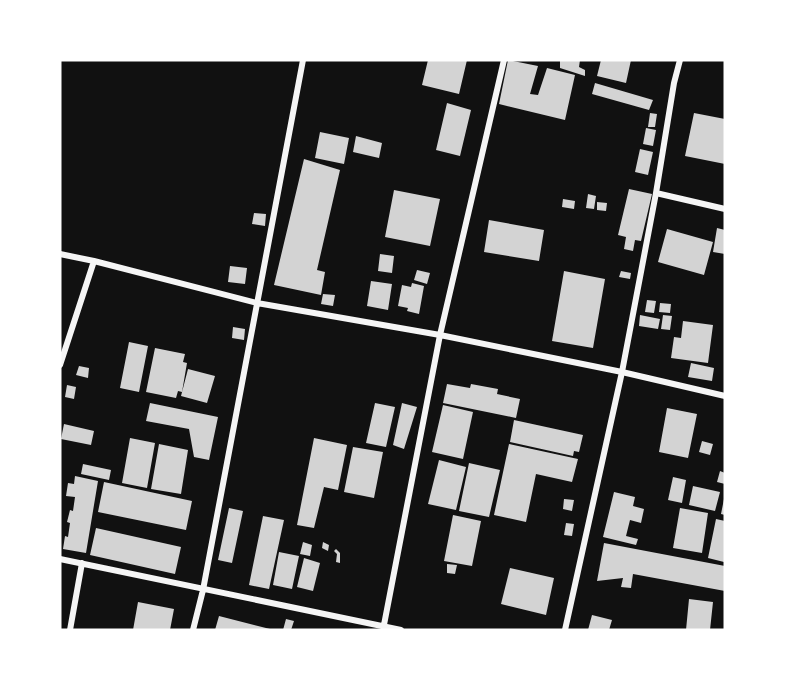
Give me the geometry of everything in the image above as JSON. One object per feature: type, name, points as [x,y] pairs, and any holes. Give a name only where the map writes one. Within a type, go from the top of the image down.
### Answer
[{"type":"street","points":[[193,630],[203,590],[303,60]]},
{"type":"street","points":[[383,628],[440,335],[504,60]]},
{"type":"street","points":[[565,630],[622,372],[680,60]]},
{"type":"street","points":[[656,194],[725,209]]},
{"type":"street","points":[[60,254],[257,303],[440,335],[622,372],[725,396]]},
{"type":"street","points":[[60,365],[94,261]]},
{"type":"street","points":[[60,559],[401,630]]},
{"type":"street","points":[[70,630],[82,563]]},
{"type":"building","points":[[428,60],[467,60],[459,94],[422,85]]},
{"type":"building","points":[[508,60],[538,66],[530,94],[538,95],[547,68],[575,75],[565,120],[499,104]]},
{"type":"building","points":[[560,60],[580,60],[579,67],[585,70],[585,76],[560,68]]},
{"type":"building","points":[[601,60],[631,60],[626,83],[597,76]]},
{"type":"building","points":[[595,83],[653,100],[649,110],[592,94]]},
{"type":"building","points":[[447,103],[471,110],[460,156],[436,150]]},
{"type":"building","points":[[650,113],[657,114],[655,127],[648,127]]},
{"type":"building","points":[[694,113],[725,119],[725,164],[685,156]]},
{"type":"building","points":[[646,128],[656,130],[653,146],[643,144]]},
{"type":"building","points":[[320,132],[349,138],[344,164],[315,158]]},
{"type":"building","points":[[356,136],[382,143],[379,158],[353,152]]},
{"type":"building","points":[[640,149],[653,152],[648,175],[635,172]]},
{"type":"building","points":[[304,159],[340,170],[317,270],[325,272],[321,295],[274,285]]},
{"type":"building","points":[[629,189],[652,194],[641,241],[635,240],[633,251],[624,249],[626,237],[618,235]]},
{"type":"building","points":[[394,190],[440,199],[430,246],[385,237]]},
{"type":"building","points":[[588,194],[596,196],[594,209],[586,208]]},
{"type":"building","points":[[563,199],[575,201],[574,209],[562,207]]},
{"type":"building","points":[[597,202],[607,203],[606,211],[597,210]]},
{"type":"building","points":[[254,213],[266,214],[265,226],[252,224]]},
{"type":"building","points":[[489,220],[544,230],[539,261],[484,252]]},
{"type":"building","points":[[717,228],[725,230],[725,254],[713,252]]},
{"type":"building","points":[[667,229],[713,242],[704,275],[658,262]]},
{"type":"building","points":[[380,254],[394,256],[392,273],[378,271]]},
{"type":"building","points":[[230,266],[247,268],[245,284],[228,282]]},
{"type":"building","points":[[417,270],[430,273],[427,284],[414,280]]},
{"type":"building","points":[[564,271],[605,279],[593,348],[552,341]]},
{"type":"building","points":[[621,271],[631,273],[630,279],[619,277]]},
{"type":"building","points":[[371,281],[392,284],[388,310],[367,306]]},
{"type":"building","points":[[412,283],[424,286],[419,314],[398,306],[402,285],[411,287]]},
{"type":"building","points":[[323,294],[335,295],[333,306],[321,304]]},
{"type":"building","points":[[647,300],[656,301],[654,313],[645,312]]},
{"type":"building","points":[[660,303],[671,304],[670,313],[659,312]]},
{"type":"building","points":[[640,315],[660,319],[658,329],[639,326]]},
{"type":"building","points":[[663,315],[672,316],[670,330],[661,329]]},
{"type":"building","points":[[683,321],[713,325],[708,363],[671,358],[674,337],[681,338]]},
{"type":"building","points":[[233,327],[245,329],[244,340],[232,338]]},
{"type":"building","points":[[129,342],[148,346],[139,392],[120,388]]},
{"type":"building","points":[[155,348],[185,354],[183,362],[187,363],[182,392],[178,391],[176,398],[146,392]]},
{"type":"building","points":[[691,363],[714,368],[712,381],[688,377]]},
{"type":"building","points":[[79,366],[89,368],[88,378],[76,375]]},
{"type":"building","points":[[188,369],[215,376],[207,403],[181,396]]},
{"type":"building","points":[[447,384],[470,388],[471,384],[498,389],[497,394],[520,399],[516,418],[443,403]]},
{"type":"building","points":[[67,385],[76,387],[74,399],[65,397]]},
{"type":"building","points":[[150,403],[218,417],[209,460],[194,457],[189,429],[146,421]]},
{"type":"building","points":[[375,403],[395,407],[386,447],[366,443]]},
{"type":"building","points":[[402,403],[417,407],[404,449],[393,445]]},
{"type":"building","points":[[443,405],[473,412],[463,459],[432,452]]},
{"type":"building","points":[[667,408],[697,414],[688,458],[659,452]]},
{"type":"building","points":[[514,420],[583,435],[579,452],[574,451],[573,456],[510,442]]},
{"type":"building","points":[[64,424],[94,431],[91,445],[61,439]]},
{"type":"building","points":[[130,438],[155,443],[147,488],[122,483]]},
{"type":"building","points":[[314,438],[347,445],[338,490],[324,487],[314,528],[297,525]]},
{"type":"building","points":[[702,441],[713,444],[710,455],[699,452]]},
{"type":"building","points":[[159,444],[188,450],[181,494],[151,489]]},
{"type":"building","points":[[509,444],[578,459],[572,482],[536,474],[526,522],[494,515]]},
{"type":"building","points":[[353,447],[383,452],[374,498],[344,492]]},
{"type":"building","points":[[439,460],[466,467],[456,510],[428,504]]},
{"type":"building","points":[[469,463],[500,470],[489,517],[459,511]]},
{"type":"building","points":[[83,464],[111,470],[109,480],[81,474]]},
{"type":"building","points":[[720,471],[725,473],[725,484],[717,482]]},
{"type":"building","points":[[75,476],[98,481],[86,553],[63,549],[65,536],[68,537],[70,523],[67,522],[70,510],[73,511],[75,497],[66,496],[68,483],[74,484]]},
{"type":"building","points":[[673,477],[686,480],[682,503],[668,500]]},
{"type":"building","points":[[104,482],[192,501],[186,530],[98,512]]},
{"type":"building","points":[[693,486],[720,492],[715,511],[689,505]]},
{"type":"building","points":[[614,492],[635,497],[633,506],[644,509],[641,523],[630,520],[626,536],[638,539],[636,545],[603,537]]},
{"type":"building","points":[[564,499],[574,500],[572,511],[563,509]]},
{"type":"building","points":[[725,499],[725,515],[721,514]]},
{"type":"building","points":[[229,508],[243,511],[232,563],[218,560]]},
{"type":"building","points":[[680,508],[708,513],[702,553],[673,548]]},
{"type":"building","points":[[453,515],[481,521],[472,566],[444,561]]},
{"type":"building","points":[[263,516],[284,520],[269,589],[249,585]]},
{"type":"building","points":[[716,519],[725,521],[724,562],[708,558]]},
{"type":"building","points":[[566,523],[574,524],[572,536],[564,535]]},
{"type":"building","points":[[96,528],[181,547],[175,574],[90,555]]},
{"type":"building","points":[[303,542],[312,545],[310,556],[300,554]]},
{"type":"building","points":[[323,542],[329,545],[328,551],[322,548]]},
{"type":"building","points":[[604,543],[725,566],[725,591],[633,574],[631,588],[621,587],[623,578],[597,581]]},
{"type":"building","points":[[336,549],[340,553],[340,563],[336,562],[337,554],[334,551]]},
{"type":"building","points":[[279,552],[299,556],[292,589],[273,585]]},
{"type":"building","points":[[304,558],[320,563],[313,591],[297,587]]},
{"type":"building","points":[[447,564],[457,565],[455,574],[447,573]]},
{"type":"building","points":[[510,568],[554,578],[546,615],[501,604]]},
{"type":"building","points":[[689,599],[713,602],[710,630],[686,630]]},
{"type":"building","points":[[138,602],[174,609],[170,630],[133,630]]},
{"type":"building","points":[[592,615],[612,620],[609,630],[588,630]]},
{"type":"building","points":[[219,616],[270,629],[270,630],[215,630]]},
{"type":"building","points":[[286,619],[294,621],[291,630],[283,630]]}]
